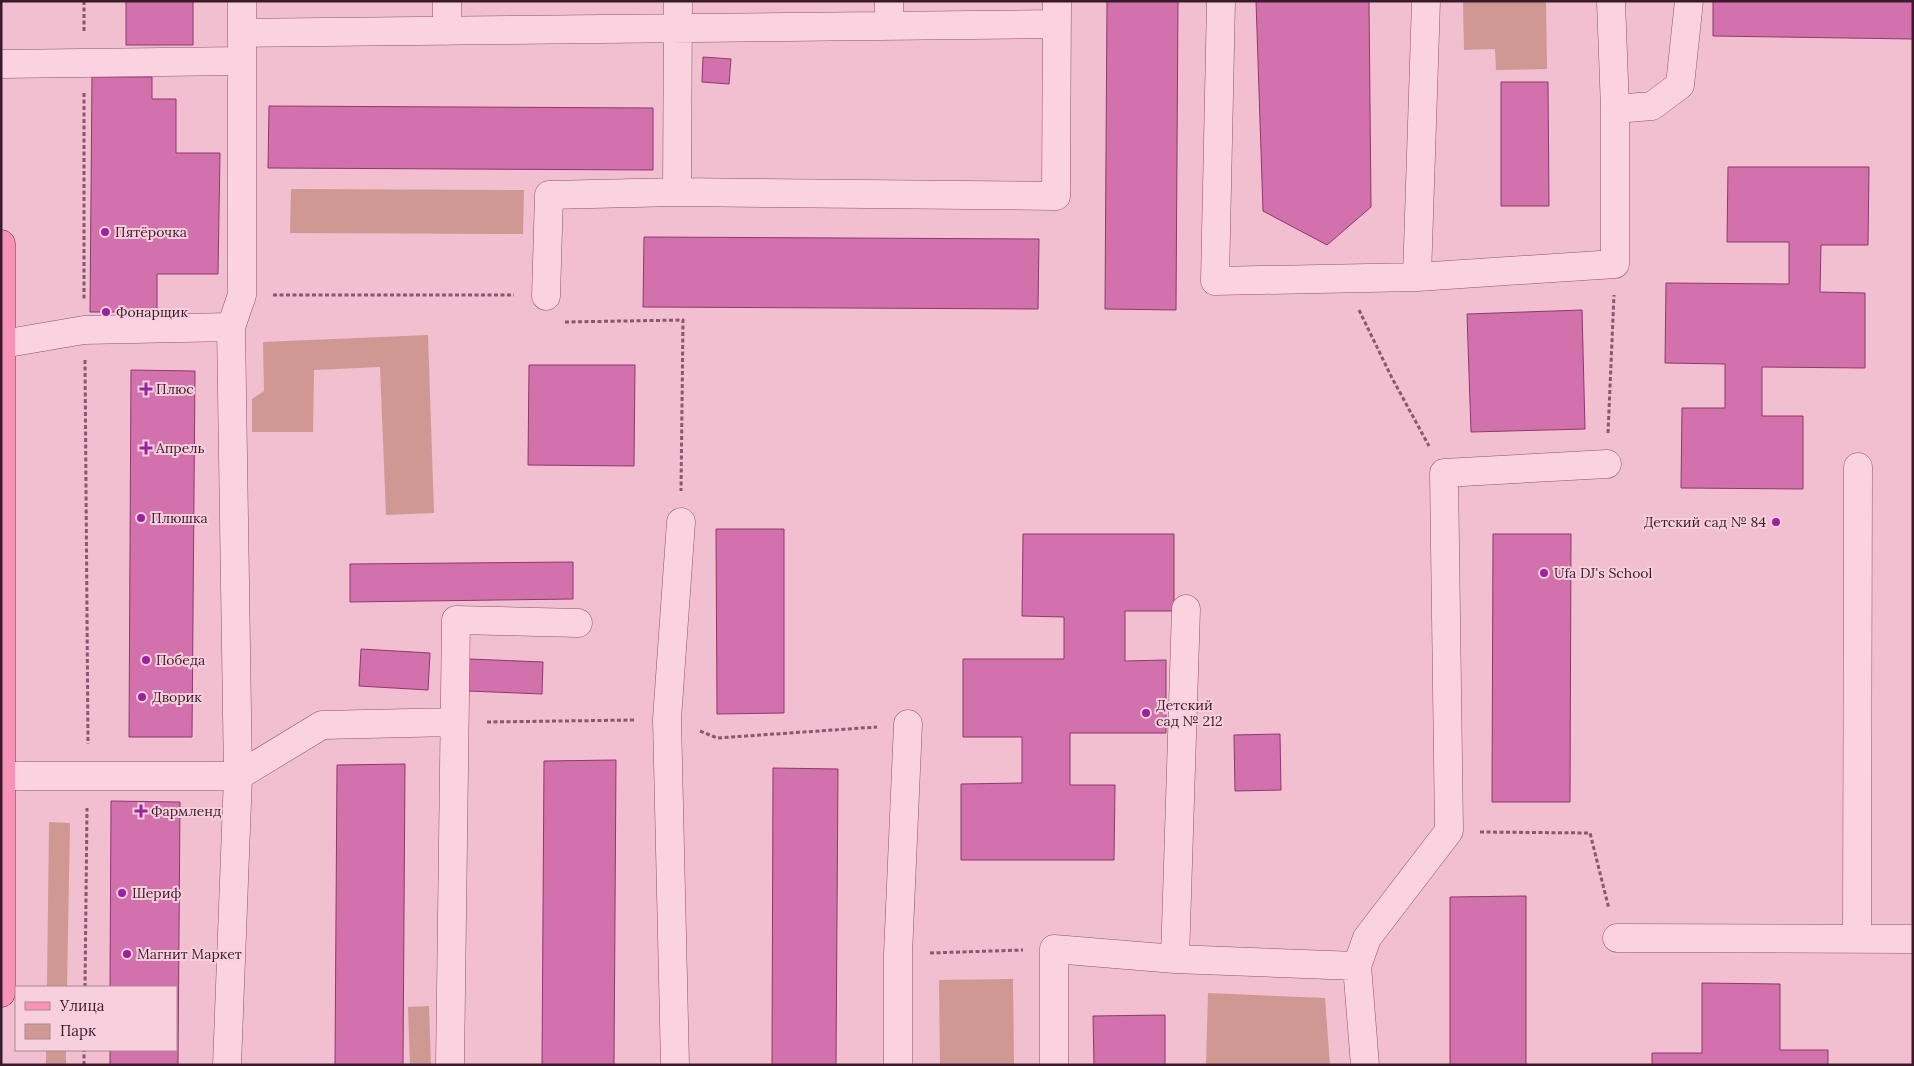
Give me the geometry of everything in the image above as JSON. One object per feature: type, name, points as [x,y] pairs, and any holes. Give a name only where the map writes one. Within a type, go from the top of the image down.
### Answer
[{"type":"main road","points":[[1,244],[1,993]]},
{"type":"lane","points":[[226,1065],[238,776],[231,327],[242,295],[242,1]]},
{"type":"lane","points":[[447,1],[447,31]]},
{"type":"lane","points":[[676,192],[678,1]]},
{"type":"lane","points":[[1221,1],[1215,281],[1417,277],[1615,264],[1615,109],[1611,1]]},
{"type":"lane","points":[[1417,277],[1426,1]]},
{"type":"lane","points":[[1615,109],[1652,106],[1680,85],[1689,1]]},
{"type":"lane","points":[[242,33],[677,28],[889,14],[1057,13],[1056,196],[676,192],[549,195],[546,296]]},
{"type":"lane","points":[[1,64],[241,61]]},
{"type":"lane","points":[[2,344],[84,330],[231,327]]},
{"type":"lane","points":[[1365,1065],[1357,966],[1367,938],[1449,831],[1444,473],[1607,464]]},
{"type":"lane","points":[[1857,939],[1858,467]]},
{"type":"lane","points":[[675,1065],[667,719],[681,522]]},
{"type":"lane","points":[[1175,959],[1186,609]]},
{"type":"lane","points":[[450,1065],[456,620],[578,623]]},
{"type":"lane","points":[[2,776],[238,776],[322,725],[454,722]]},
{"type":"lane","points":[[898,1065],[898,954],[908,724]]},
{"type":"lane","points":[[1617,938],[1913,939]]},
{"type":"lane","points":[[1054,1065],[1054,949],[1175,959],[1357,966]]},
{"type":"path","points":[[84,1],[84,330],[88,776],[85,986]]},
{"type":"path","points":[[1607,464],[1615,264]]},
{"type":"path","points":[[1343,278],[1392,378],[1444,473]]},
{"type":"path","points":[[242,295],[546,296],[547,322],[683,320],[681,522]]},
{"type":"path","points":[[1449,831],[1590,833],[1617,938]]},
{"type":"path","points":[[898,954],[1054,949]]},
{"type":"path","points":[[84,1051],[84,1065]]},
{"type":"green space","points":[[1463,1],[1546,1],[1547,69],[1496,70],[1495,49],[1464,50]]},
{"type":"green space","points":[[291,189],[524,190],[523,234],[290,233]]},
{"type":"green space","points":[[428,335],[434,513],[386,515],[380,367],[314,370],[313,432],[252,432],[252,399],[264,391],[263,342]]},
{"type":"green space","points":[[49,822],[70,823],[67,986],[47,986]]},
{"type":"green space","points":[[1013,979],[1014,1065],[940,1065],[939,980]]},
{"type":"green space","points":[[1208,993],[1325,998],[1330,1065],[1206,1065]]},
{"type":"green space","points":[[429,1006],[431,1065],[410,1065],[408,1007]]},
{"type":"green space","points":[[46,1051],[66,1051],[66,1065],[46,1065]]},
{"type":"building","points":[[126,1],[193,1],[193,45],[126,45]]},
{"type":"building","points":[[1107,1],[1178,1],[1176,310],[1105,309]]},
{"type":"building","points":[[1256,1],[1369,1],[1371,207],[1327,245],[1263,211]]},
{"type":"building","points":[[1713,1],[1913,1],[1913,39],[1713,36]]},
{"type":"building","points":[[703,57],[731,59],[729,84],[702,82]]},
{"type":"building","points":[[92,77],[152,77],[152,99],[176,99],[176,153],[220,153],[218,274],[157,274],[157,312],[90,312]]},
{"type":"building","points":[[1501,82],[1548,82],[1549,206],[1501,206]]},
{"type":"building","points":[[269,106],[653,108],[653,170],[268,168]]},
{"type":"building","points":[[1728,167],[1869,167],[1868,245],[1821,245],[1820,292],[1865,293],[1865,368],[1762,367],[1762,416],[1803,416],[1803,489],[1681,488],[1682,408],[1725,408],[1725,364],[1665,363],[1666,283],[1789,284],[1789,242],[1727,242]]},
{"type":"building","points":[[644,237],[1039,239],[1038,309],[643,307]]},
{"type":"building","points":[[1582,310],[1585,429],[1471,432],[1467,314]]},
{"type":"building","points":[[529,365],[635,365],[634,466],[528,465]]},
{"type":"building","points":[[131,370],[195,371],[192,737],[129,737]]},
{"type":"building","points":[[716,529],[784,529],[784,713],[717,714]]},
{"type":"building","points":[[1023,534],[1174,534],[1174,611],[1125,611],[1125,661],[1166,660],[1166,733],[1070,733],[1070,785],[1115,785],[1114,860],[961,860],[961,784],[1022,783],[1022,737],[963,737],[963,659],[1064,659],[1064,617],[1022,616]]},
{"type":"building","points":[[1493,534],[1571,534],[1570,802],[1492,802]]},
{"type":"building","points":[[573,562],[573,599],[350,602],[350,564]]},
{"type":"building","points":[[361,649],[430,653],[428,690],[359,686]]},
{"type":"building","points":[[469,659],[543,662],[542,694],[468,691]]},
{"type":"building","points":[[1280,734],[1281,790],[1235,791],[1234,735]]},
{"type":"building","points":[[616,760],[614,1065],[542,1065],[544,761]]},
{"type":"building","points":[[405,764],[403,1065],[335,1065],[337,765]]},
{"type":"building","points":[[773,768],[838,769],[836,1065],[772,1065]]},
{"type":"building","points":[[111,801],[180,802],[178,1065],[110,1065],[110,1051],[178,1051],[178,986],[110,986]]},
{"type":"building","points":[[1526,896],[1526,1065],[1450,1065],[1450,897]]},
{"type":"building","points":[[1702,983],[1780,984],[1780,1050],[1828,1050],[1828,1065],[1652,1065],[1652,1053],[1702,1053]]},
{"type":"building","points":[[1165,1015],[1165,1065],[1094,1065],[1093,1016]]},
{"type":"place","name":"Пятёрочка","points":[[105,232]]},
{"type":"place","name":"Фонарщик","points":[[106,312]]},
{"type":"place","name":"Плюс","points":[[146,389]]},
{"type":"place","name":"Апрель","points":[[146,448]]},
{"type":"place","name":"Плюшка","points":[[141,518]]},
{"type":"place","name":"Детский сад № 84","points":[[1776,522]]},
{"type":"place","name":"Ufa DJ's School","points":[[1544,573]]},
{"type":"place","name":"Победа","points":[[146,660]]},
{"type":"place","name":"Дворик","points":[[142,697]]},
{"type":"place","name":"Детский сад № 212","points":[[1146,713]]},
{"type":"place","name":"Фармленд","points":[[141,811]]},
{"type":"place","name":"Шериф","points":[[122,893]]},
{"type":"place","name":"Магнит Маркет","points":[[127,954]]}]
